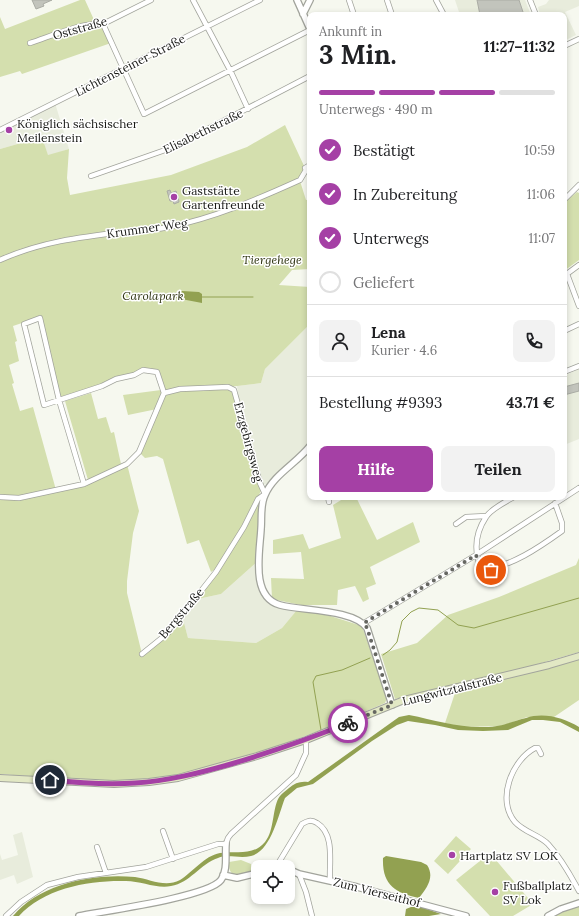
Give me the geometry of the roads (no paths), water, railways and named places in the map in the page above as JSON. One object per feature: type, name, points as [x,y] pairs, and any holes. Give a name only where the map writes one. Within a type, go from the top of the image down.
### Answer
[{"type":"main road","name":"Lungwitztalstraße","points":[[0,778],[100,784],[156,781],[210,770],[306,740],[392,705],[579,656]]},
{"type":"street","name":"Oststraße","points":[[30,43],[95,22],[103,24],[151,0]]},
{"type":"street","points":[[193,0],[230,70],[248,110]]},
{"type":"street","name":"Lichtensteiner Straße","points":[[0,130],[260,0]]},
{"type":"street","points":[[296,0],[307,23]]},
{"type":"street","points":[[303,14],[310,0]]},
{"type":"street","points":[[349,0],[353,12]]},
{"type":"street","points":[[387,0],[391,12]]},
{"type":"street","points":[[436,0],[442,12]]},
{"type":"street","points":[[530,0],[535,12]]},
{"type":"street","points":[[103,24],[144,114],[307,31]]},
{"type":"street","points":[[567,45],[579,39]]},
{"type":"street","name":"Elisabethstraße","points":[[91,176],[171,148],[248,110],[307,78]]},
{"type":"street","name":"Krummer Weg","points":[[0,260],[48,242],[96,235],[167,228],[194,221],[300,180],[307,168]]},
{"type":"street","points":[[567,197],[579,185]]},
{"type":"street","points":[[567,274],[579,265]]},
{"type":"street","points":[[567,277],[579,306]]},
{"type":"street","points":[[0,497],[19,498],[84,484],[132,460],[139,452],[146,439],[164,393],[157,372],[143,370],[134,375],[116,379],[102,386],[59,400],[44,405],[24,324],[40,318],[59,400],[84,484]]},
{"type":"street","points":[[567,330],[579,324]]},
{"type":"street","points":[[567,371],[579,366]]},
{"type":"street","name":"Erzgebirgsweg","points":[[164,393],[180,389],[228,387],[234,390],[260,483],[265,494]]},
{"type":"street","points":[[307,449],[279,476],[265,494],[263,500],[259,578],[266,596],[273,602],[280,605],[325,611],[359,620],[364,623],[367,628],[392,705]]},
{"type":"street","points":[[567,495],[579,488]]},
{"type":"street","name":"Bergstraße","points":[[142,654],[168,633],[218,569],[244,527],[258,499],[265,494]]},
{"type":"street","points":[[456,524],[466,517],[486,516],[510,500]]},
{"type":"street","points":[[364,623],[476,555],[557,500],[562,523],[562,531],[523,557],[500,568],[482,571],[476,555],[477,541],[486,516]]},
{"type":"street","points":[[79,916],[179,898],[212,887],[218,883],[223,875],[225,847],[228,838],[296,775],[306,753],[306,740]]},
{"type":"street","points":[[541,754],[538,748],[535,748],[520,759],[512,774],[506,802],[509,813],[515,822],[526,831],[547,844],[579,891]]},
{"type":"street","points":[[280,860],[302,824],[307,821],[313,821],[322,827],[328,836],[330,880]]},
{"type":"street","points":[[163,831],[173,858]]},
{"type":"street","points":[[6,916],[31,894],[47,885],[78,876],[146,867],[218,844],[225,847]]},
{"type":"street","points":[[97,847],[106,872]]},
{"type":"street","name":"Zum Vierseithof","points":[[295,873],[406,899],[466,916]]},
{"type":"street","points":[[299,874],[306,892],[312,916]]},
{"type":"street","points":[[223,875],[237,878],[251,875]]},
{"type":"street","points":[[548,916],[561,909],[579,903]]},
{"type":"waterway","points":[[202,297],[253,297]]},
{"type":"waterway","points":[[383,655],[397,642],[402,621],[411,612],[419,608],[438,610],[458,625],[474,628],[579,598]]},
{"type":"waterway","points":[[321,730],[313,682],[316,676],[342,670],[370,658]]},
{"type":"place","name":"Königlich sächsischer Meilenstein","points":[[9,130]]},
{"type":"place","name":"Gaststätte Gartenfreunde","points":[[174,197]]},
{"type":"place","name":"Hartplatz SV LOK","points":[[452,855]]},
{"type":"place","name":"Fußballplatz SV Lok","points":[[495,892]]},
{"type":"park label","name":"Tiergehege","points":[[272,259]]},
{"type":"park label","name":"Carolapark","points":[[153,295]]}]
